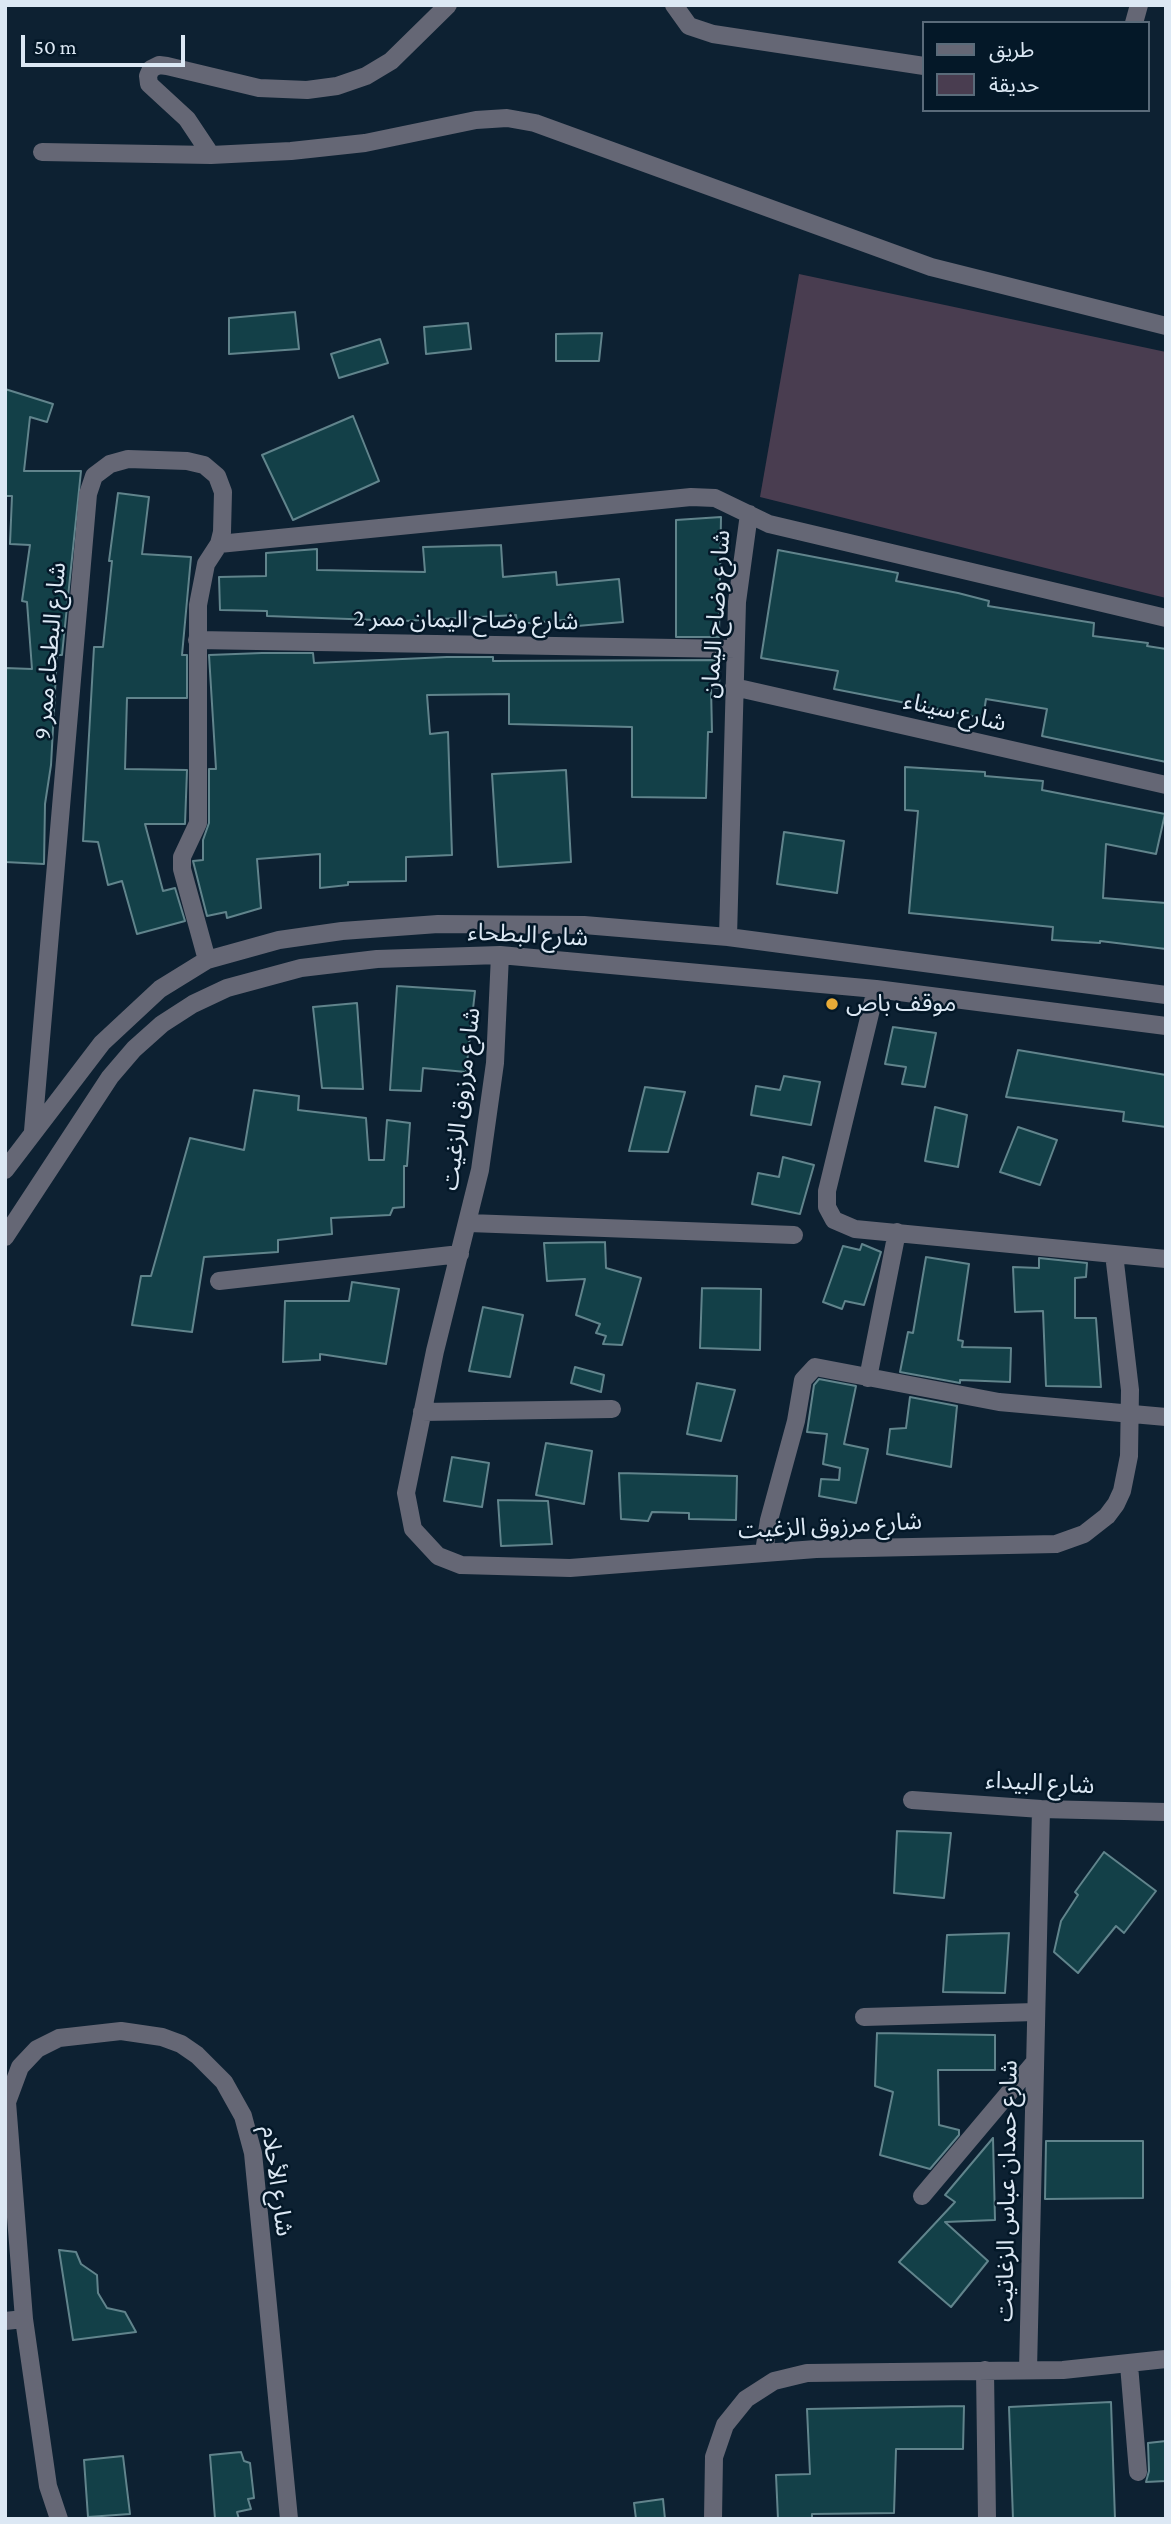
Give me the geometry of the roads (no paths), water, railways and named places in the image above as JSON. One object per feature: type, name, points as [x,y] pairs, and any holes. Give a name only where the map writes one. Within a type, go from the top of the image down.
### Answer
[{"type":"street","points":[[211,155],[187,119],[149,84],[151,69],[159,65],[167,66],[259,88],[307,90],[337,86],[366,76],[391,61],[449,5]]},
{"type":"street","points":[[674,5],[676,12],[689,26],[713,34],[922,66]]},
{"type":"street","points":[[42,152],[211,155],[291,151],[365,143],[475,120],[507,118],[535,122],[931,267],[1166,326]]},
{"type":"street","name":"شارع البطحاء ممر 9","points":[[33,1132],[88,494],[94,475],[110,464],[128,460],[187,461],[204,465],[216,476],[223,492],[219,544],[202,576],[197,640],[198,823],[186,848],[182,869],[207,960]]},
{"type":"street","points":[[219,544],[691,497],[715,498],[749,514]]},
{"type":"street","name":"شارع وضاح اليمان","points":[[728,937],[735,649],[738,590],[749,514],[778,526],[1166,618]]},
{"type":"street","name":"شارع وضاح اليمان ممر 2","points":[[197,640],[735,649]]},
{"type":"street","name":"شارع سيناء","points":[[734,687],[1166,785]]},
{"type":"street","points":[[480,923],[480,955]]},
{"type":"street","name":"شارع البطحاء","points":[[5,1170],[102,1043],[160,989],[207,960],[279,940],[342,931],[480,923],[584,925],[728,937],[1166,995]]},
{"type":"street","name":"شارع البطحاء","points":[[5,1237],[110,1077],[162,1024],[227,988],[301,968],[364,960],[500,955],[876,989],[1166,1026]]},
{"type":"street","name":"شارع مرزوق الزغيت","points":[[500,955],[491,1090],[469,1223],[422,1412],[406,1505],[413,1529],[420,1539],[438,1556],[449,1562],[506,1568],[570,1568],[764,1552],[1041,1545],[1070,1540],[1102,1521],[1122,1491],[1129,1456],[1131,1415],[1114,1254]]},
{"type":"street","points":[[876,989],[829,1182],[827,1206],[841,1225],[897,1233],[1166,1259]]},
{"type":"street","points":[[469,1223],[794,1235]]},
{"type":"street","points":[[868,1378],[897,1233]]},
{"type":"street","points":[[219,1281],[460,1254]]},
{"type":"street","points":[[764,1552],[776,1488],[796,1421],[805,1376],[820,1366],[868,1378],[999,1402],[1166,1417]]},
{"type":"street","points":[[422,1412],[612,1409]]},
{"type":"street","name":"شارع البيداء","points":[[912,1800],[1041,1809],[1166,1812]]},
{"type":"street","name":"شارع حمدان عباس الزغاتيت","points":[[1028,2370],[1041,1809]]},
{"type":"street","points":[[863,2017],[1035,2012]]},
{"type":"street","name":"شارع الأحلام","points":[[59,2519],[50,2493],[24,2319],[7,2102],[20,2067],[48,2043],[79,2034],[121,2031],[181,2044],[197,2054],[224,2082],[235,2099],[249,2134],[289,2519]]},
{"type":"street","points":[[922,2196],[1034,2063]]},
{"type":"street","points":[[5,2321],[24,2319]]},
{"type":"street","points":[[713,2519],[714,2457],[725,2425],[746,2399],[775,2381],[807,2373],[1028,2370],[1129,2365],[1166,2359]]},
{"type":"street","points":[[1129,2365],[1138,2472]]},
{"type":"street","points":[[985,2370],[987,2519]]},
{"type":"place","name":"موقف باص","points":[[832,1004]]}]
